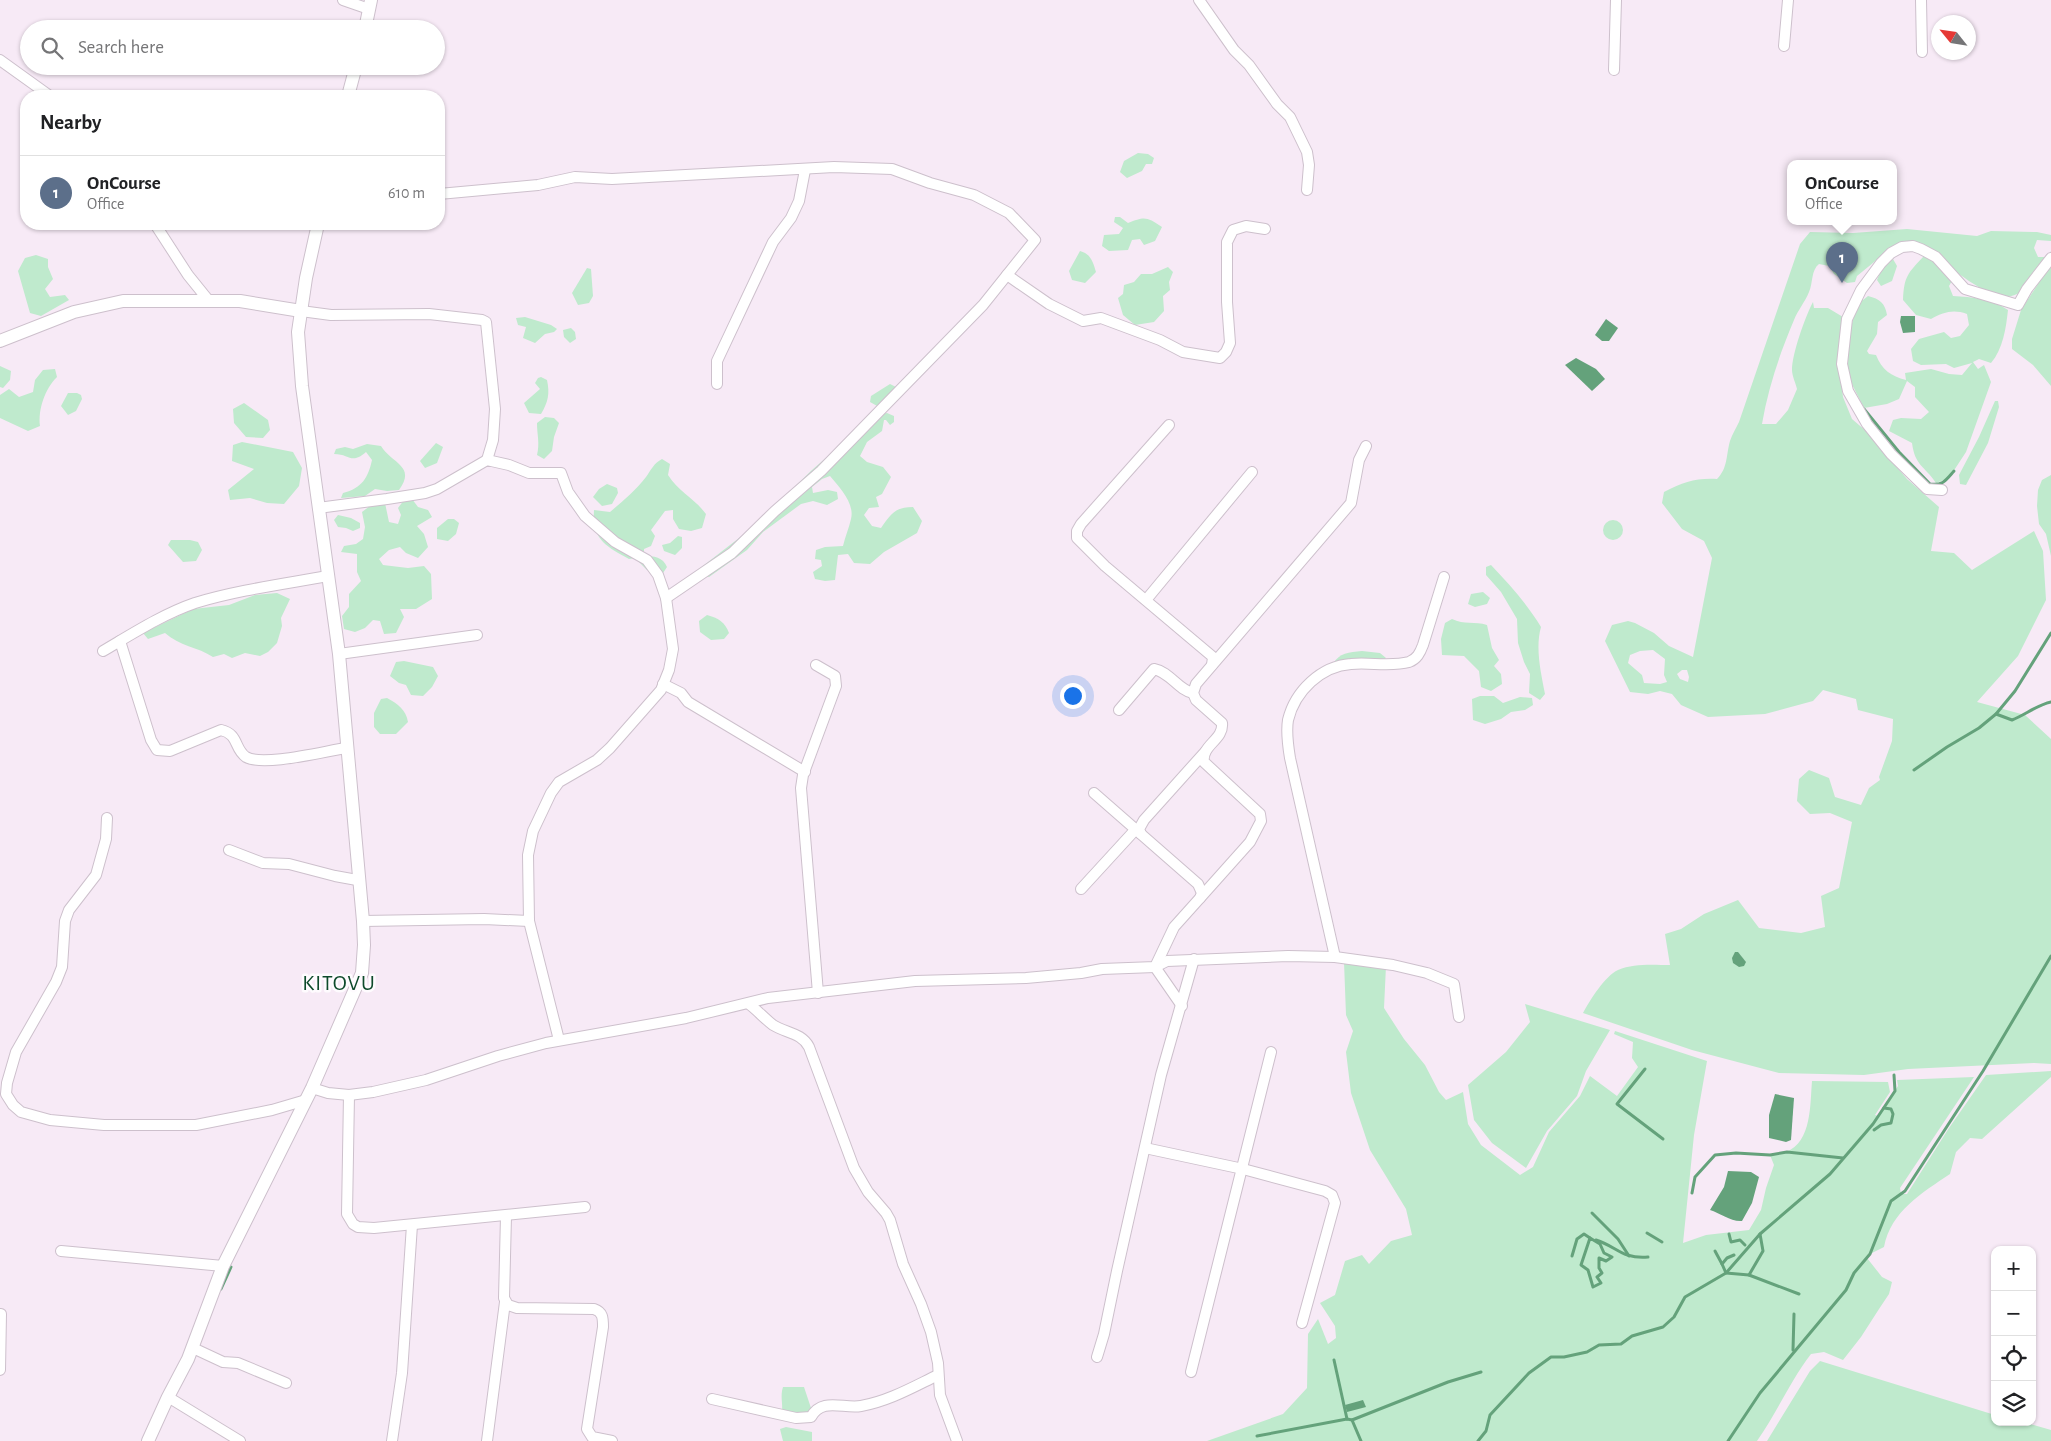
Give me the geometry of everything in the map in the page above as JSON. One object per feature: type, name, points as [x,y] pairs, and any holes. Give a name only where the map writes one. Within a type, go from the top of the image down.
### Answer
[{"type":"street","points":[[343,0],[370,5],[367,20]]},
{"type":"street","points":[[1199,0],[1234,50],[1249,65],[1277,104],[1290,117],[1306,152],[1309,165],[1307,190]]},
{"type":"street","points":[[1614,70],[1616,0]]},
{"type":"street","points":[[1784,46],[1788,0]]},
{"type":"street","points":[[1921,0],[1922,52]]},
{"type":"street","points":[[0,60],[20,74]]},
{"type":"street","points":[[21,75],[42,90]]},
{"type":"street","points":[[350,90],[354,75]]},
{"type":"street","points":[[445,193],[538,185],[575,177],[612,179],[834,167],[892,169],[930,183],[974,195],[1009,213],[1035,241],[984,305],[821,470],[732,553],[666,598]]},
{"type":"street","points":[[717,384],[717,360],[773,242],[795,209],[799,200],[805,170]]},
{"type":"street","points":[[1008,275],[1049,304],[1083,322],[1101,318],[1160,340],[1183,352],[1220,358],[1226,352],[1230,343],[1227,302],[1227,242],[1233,230],[1246,226],[1264,229]]},
{"type":"street","points":[[159,230],[188,275],[209,301]]},
{"type":"street","points":[[148,1441],[193,1348],[223,1266],[309,1094],[362,973],[364,945],[339,654],[302,386],[298,332],[306,278],[317,230]]},
{"type":"street","points":[[1942,490],[1927,489],[1891,454],[1867,424],[1848,390],[1842,364],[1847,319],[1869,276],[1891,253],[1902,247],[1913,246],[1936,257],[1965,289],[2018,305],[2027,289],[2051,258]]},
{"type":"street","points":[[0,342],[74,312],[123,301],[240,301],[331,315],[429,314],[482,320],[486,322],[495,409],[493,440],[487,460]]},
{"type":"street","points":[[1168,425],[1081,524],[1077,531],[1077,538],[1213,657],[1212,665]]},
{"type":"street","points":[[1080,889],[1138,832],[1144,820],[1220,736],[1223,729],[1222,723],[1196,700],[1193,693],[1196,684],[1351,503],[1359,460],[1366,446]]},
{"type":"street","points":[[318,508],[425,492],[437,488],[487,460],[508,464],[530,473],[561,473],[568,492],[584,516],[615,542],[647,560],[658,575],[666,598],[673,649],[663,684],[653,700],[610,748],[597,760],[560,782],[551,792],[533,831],[528,855],[529,921],[559,1040]]},
{"type":"street","points":[[1146,600],[1252,472]]},
{"type":"street","points":[[103,651],[194,604],[231,594],[328,576]]},
{"type":"street","points":[[1335,957],[1290,758],[1288,722],[1298,696],[1311,681],[1326,671],[1348,664],[1393,664],[1415,659],[1423,645],[1444,577]]},
{"type":"street","points":[[339,654],[477,636]]},
{"type":"street","points":[[120,641],[151,740],[157,750],[170,751],[221,730],[228,732],[234,737],[244,756],[254,761],[346,748]]},
{"type":"street","points":[[816,665],[835,676],[836,686],[800,788],[818,993]]},
{"type":"street","points":[[1120,710],[1154,669],[1162,670],[1186,692],[1193,693]]},
{"type":"street","points":[[663,684],[681,694],[688,702],[805,772]]},
{"type":"street","points":[[1155,967],[1174,927],[1250,842],[1261,821],[1260,814],[1204,762],[1203,756],[1206,751]]},
{"type":"street","points":[[1094,793],[1198,884],[1202,893],[1200,898]]},
{"type":"street","points":[[107,818],[106,839],[96,875],[69,910],[65,921],[62,967],[56,982],[16,1052],[7,1083],[6,1094],[13,1105],[21,1112],[50,1120],[104,1125],[196,1125],[272,1110],[309,1094],[373,1092],[426,1080],[517,1050],[559,1040],[686,1018],[768,998],[915,981],[1026,978],[1102,969],[1155,967],[1167,961],[1194,959],[1288,956],[1335,957],[1409,968],[1451,982],[1456,987],[1459,1017]]},
{"type":"street","points":[[228,850],[263,863],[289,864],[358,880]]},
{"type":"street","points":[[362,921],[484,919],[529,921]]},
{"type":"street","points":[[1097,1357],[1104,1334],[1162,1075],[1194,959]]},
{"type":"street","points":[[1155,967],[1182,1006]]},
{"type":"street","points":[[749,1004],[773,1024],[798,1035],[806,1041],[854,1168],[868,1192],[886,1212],[890,1220],[903,1264],[931,1332],[938,1363],[943,1404],[957,1441]]},
{"type":"street","points":[[1191,1372],[1271,1052]]},
{"type":"street","points":[[349,1094],[347,1214],[350,1220],[358,1227],[412,1225],[585,1207]]},
{"type":"street","points":[[1145,1148],[1243,1169],[1325,1190],[1334,1199],[1335,1203],[1302,1323]]},
{"type":"street","points":[[487,1441],[496,1384],[505,1302],[506,1216]]},
{"type":"street","points":[[392,1441],[402,1373],[412,1225]]},
{"type":"street","points":[[61,1251],[223,1266]]},
{"type":"street","points":[[505,1302],[516,1308],[594,1309],[600,1312],[603,1316],[603,1327],[587,1429],[592,1437],[612,1441]]},
{"type":"street","points":[[0,1370],[1,1314]]},
{"type":"street","points":[[193,1348],[223,1362],[238,1363],[286,1383]]},
{"type":"street","points":[[712,1399],[808,1419],[812,1417],[820,1406],[859,1406],[885,1400],[938,1375]]},
{"type":"street","points":[[168,1397],[240,1441]]},
{"type":"shaded area","points":[[1138,153],[1148,154],[1154,158],[1152,164],[1146,164],[1142,171],[1127,178],[1120,172],[1124,161]]},
{"type":"shaded area","points":[[1115,217],[1120,217],[1128,223],[1138,219],[1146,219],[1162,227],[1155,241],[1144,245],[1140,239],[1132,240],[1128,250],[1109,251],[1102,246],[1104,235],[1119,234],[1123,228],[1114,222]]},
{"type":"shaded area","points":[[1907,229],[1977,236],[1991,231],[2037,232],[2051,235],[2051,241],[2037,240],[2034,248],[2038,257],[2048,257],[2051,251],[2051,386],[2033,365],[2012,349],[2012,339],[2021,310],[2038,284],[2039,268],[2020,292],[2010,296],[1998,295],[1972,283],[1928,248],[1890,249],[1857,276],[1855,282],[1847,283],[1834,274],[1829,266],[1819,264],[1816,267],[1809,292],[1796,316],[1779,358],[1762,424],[1776,424],[1788,410],[1797,389],[1792,372],[1794,355],[1806,317],[1813,302],[1814,308],[1828,308],[1843,317],[1838,355],[1843,397],[1852,419],[1866,431],[1907,479],[1939,507],[1931,551],[1954,553],[1972,570],[2034,531],[2043,551],[2046,600],[2018,656],[1977,702],[2025,715],[2051,739],[2051,1064],[2034,1063],[1908,1069],[1864,1075],[1779,1073],[1692,1050],[1583,1013],[1603,983],[1618,970],[1637,965],[1670,965],[1665,934],[1681,929],[1704,914],[1738,900],[1759,928],[1801,933],[1825,927],[1821,896],[1839,888],[1852,822],[1830,813],[1810,814],[1797,801],[1799,779],[1809,770],[1829,778],[1835,797],[1861,805],[1869,788],[1880,780],[1879,777],[1892,741],[1893,719],[1858,710],[1856,699],[1823,690],[1813,701],[1765,714],[1708,717],[1681,705],[1672,694],[1660,691],[1648,694],[1630,692],[1605,641],[1612,625],[1628,621],[1654,633],[1669,646],[1693,657],[1712,558],[1704,541],[1682,529],[1662,503],[1664,492],[1690,481],[1717,479],[1721,475],[1730,441],[1739,422],[1800,244],[1810,232],[1853,233]],"holes":[[[1653,650],[1665,659],[1664,675],[1667,682],[1660,684],[1644,683],[1642,675],[1628,663],[1630,655],[1640,651]],[[1682,670],[1687,670],[1688,682],[1680,679],[1677,674]]]},
{"type":"shaded area","points":[[1080,251],[1089,256],[1096,272],[1085,283],[1072,280],[1069,271]]},
{"type":"shaded area","points":[[36,255],[48,259],[48,267],[53,279],[45,289],[50,297],[65,295],[69,300],[41,316],[30,313],[18,271],[25,258]]},
{"type":"shaded area","points":[[1924,256],[1932,259],[1953,279],[1949,286],[1953,296],[1989,301],[2008,310],[2003,338],[1991,363],[1979,359],[1973,362],[1978,369],[1984,365],[1991,382],[1966,452],[1949,478],[1936,483],[1915,456],[1912,443],[1889,431],[1893,420],[1901,418],[1921,419],[1929,412],[1915,397],[1915,387],[1907,381],[1899,399],[1887,404],[1864,408],[1847,369],[1847,348],[1855,314],[1862,298],[1863,300],[1868,296],[1881,302],[1885,307],[1887,315],[1878,322],[1877,334],[1867,351],[1869,354],[1876,355],[1881,365],[1891,374],[1906,380],[1905,373],[1931,369],[1962,375],[1972,363],[1954,368],[1946,364],[1921,365],[1913,361],[1911,349],[1919,339],[1944,332],[1951,338],[1960,336],[1969,325],[1967,314],[1949,312],[1931,319],[1916,315],[1903,300],[1904,285],[1908,275]]},
{"type":"shaded area","points":[[1893,259],[1897,266],[1892,281],[1881,286],[1877,280],[1881,270]]},
{"type":"shaded area","points":[[1168,267],[1173,272],[1169,282],[1170,290],[1163,296],[1164,311],[1154,322],[1135,325],[1123,315],[1118,298],[1123,294],[1124,285],[1134,282],[1141,274],[1152,274]]},
{"type":"shaded area","points":[[587,268],[591,269],[593,296],[589,303],[578,305],[572,293]]},
{"type":"shaded area","points":[[1901,316],[1915,316],[1915,332],[1903,333],[1900,322]]},
{"type":"shaded area","points":[[525,317],[551,325],[557,329],[554,332],[545,334],[535,343],[523,338],[526,327],[518,325],[516,318]]},
{"type":"shaded area","points":[[1606,319],[1618,328],[1609,341],[1602,341],[1595,335]]},
{"type":"shaded area","points":[[571,328],[575,332],[576,339],[570,343],[564,337],[563,330]]},
{"type":"shaded area","points":[[1576,358],[1596,369],[1605,379],[1592,391],[1565,365]]},
{"type":"shaded area","points":[[0,366],[11,371],[10,380],[3,388],[0,387]]},
{"type":"shaded area","points":[[55,369],[57,377],[49,387],[43,400],[40,426],[28,431],[0,418],[0,395],[9,389],[19,397],[33,392],[35,380],[43,370]]},
{"type":"shaded area","points":[[541,377],[547,380],[547,402],[541,414],[529,413],[524,403],[540,389],[535,383]]},
{"type":"shaded area","points":[[890,384],[898,388],[879,407],[870,402],[871,396]]},
{"type":"shaded area","points":[[68,393],[77,393],[81,395],[82,399],[76,411],[68,415],[61,406]]},
{"type":"shaded area","points":[[1995,401],[1998,401],[1999,407],[1988,443],[1966,485],[1960,484],[1959,475]]},
{"type":"shaded area","points":[[244,403],[268,420],[270,430],[263,438],[246,437],[234,423],[233,409]]},
{"type":"shaded area","points":[[887,413],[894,416],[894,422],[890,425],[884,420],[882,431],[867,442],[860,456],[867,462],[883,467],[891,477],[882,494],[876,497],[879,507],[869,508],[864,515],[872,526],[881,528],[894,512],[902,508],[913,507],[922,521],[917,533],[884,552],[870,564],[854,563],[848,554],[838,555],[835,580],[815,579],[813,572],[822,566],[821,560],[815,559],[816,550],[825,547],[843,546],[852,513],[842,490],[830,476],[822,479],[812,487],[813,493],[828,490],[837,492],[838,499],[827,505],[813,501],[801,504],[763,532],[747,550],[709,577],[696,574],[699,569],[752,528],[812,470],[875,415]]},
{"type":"shaded area","points":[[545,417],[554,418],[559,423],[552,451],[544,459],[537,455],[537,423]]},
{"type":"shaded area","points":[[242,442],[293,452],[302,468],[299,486],[284,504],[267,503],[250,498],[230,500],[228,490],[254,469],[232,461],[233,445]]},
{"type":"shaded area","points":[[436,443],[443,447],[437,463],[425,468],[420,461]]},
{"type":"shaded area","points":[[367,444],[381,446],[400,465],[404,470],[404,482],[399,490],[375,489],[365,496],[341,498],[343,493],[355,488],[363,481],[372,460],[366,452],[357,458],[350,458],[334,454],[336,449],[345,447],[353,449]]},
{"type":"shaded area","points":[[662,459],[670,464],[668,475],[672,481],[706,514],[702,528],[691,531],[679,529],[673,519],[673,510],[665,511],[651,530],[655,536],[651,546],[644,549],[644,556],[661,559],[667,567],[663,573],[647,570],[635,558],[629,559],[607,546],[598,535],[594,520],[594,510],[610,512],[633,491]]},
{"type":"shaded area","points":[[2051,475],[2051,556],[2046,534],[2039,524],[2037,506],[2038,490],[2042,480]]},
{"type":"shaded area","points":[[607,484],[617,488],[618,493],[612,504],[602,506],[593,497],[599,489]]},
{"type":"shaded area","points":[[412,499],[418,507],[428,510],[432,517],[417,526],[424,534],[428,547],[418,558],[406,553],[400,547],[389,550],[379,559],[383,565],[408,568],[424,566],[431,574],[432,599],[416,609],[400,609],[404,617],[396,633],[384,634],[380,621],[373,620],[365,628],[355,632],[344,629],[342,616],[349,607],[349,594],[361,581],[357,572],[357,554],[341,552],[344,546],[356,544],[363,539],[365,527],[362,512],[370,506],[385,503],[389,522],[398,524],[401,515],[398,508],[404,500]]},
{"type":"shaded area","points":[[338,515],[351,518],[360,523],[360,528],[353,531],[338,527],[334,520]]},
{"type":"shaded area","points":[[448,519],[454,519],[459,523],[456,534],[448,541],[437,539],[437,528]]},
{"type":"shaded area","points":[[1613,520],[1620,523],[1623,530],[1620,537],[1613,540],[1606,537],[1603,530],[1606,523]]},
{"type":"shaded area","points":[[678,536],[682,537],[682,548],[675,555],[664,551],[662,545],[670,543]]},
{"type":"shaded area","points":[[171,540],[198,542],[202,550],[196,561],[183,562],[168,545]]},
{"type":"shaded area","points":[[1491,565],[1518,595],[1541,627],[1539,635],[1540,669],[1545,694],[1540,700],[1529,693],[1530,674],[1518,643],[1517,619],[1501,592],[1486,575],[1486,567]]},
{"type":"shaded area","points":[[1483,592],[1490,598],[1487,604],[1475,607],[1468,604],[1471,594]]},
{"type":"shaded area","points":[[277,593],[290,599],[281,618],[282,626],[277,643],[268,652],[260,656],[245,653],[232,658],[224,654],[213,657],[176,641],[165,633],[148,639],[143,633],[193,609],[229,605],[255,595]]},
{"type":"shaded area","points":[[707,615],[723,623],[729,633],[724,639],[711,640],[700,632],[699,621]]},
{"type":"shaded area","points":[[1452,619],[1487,625],[1492,648],[1499,660],[1494,666],[1501,674],[1502,684],[1491,691],[1481,687],[1479,671],[1464,656],[1442,655],[1441,639],[1445,623]]},
{"type":"shaded area","points":[[1362,651],[1380,653],[1386,658],[1383,661],[1333,664],[1338,657]]},
{"type":"shaded area","points":[[404,661],[433,667],[438,676],[432,687],[423,696],[411,695],[406,685],[399,683],[390,676],[396,662]]},
{"type":"shaded area","points":[[1480,696],[1494,696],[1503,703],[1520,697],[1532,698],[1533,705],[1525,710],[1511,712],[1501,719],[1485,724],[1473,720],[1472,699]]},
{"type":"shaded area","points":[[387,698],[401,708],[408,722],[396,734],[380,734],[374,727],[374,713],[381,699]]},
{"type":"shaded area","points":[[1735,952],[1738,952],[1746,962],[1744,966],[1739,967],[1733,963],[1732,958]]},
{"type":"shaded area","points":[[1344,962],[1386,966],[1384,1008],[1404,1039],[1425,1065],[1439,1092],[1446,1100],[1463,1092],[1468,1124],[1481,1145],[1520,1175],[1533,1167],[1549,1132],[1580,1096],[1590,1076],[1617,1096],[1638,1067],[1632,1058],[1633,1042],[1614,1034],[1615,1031],[1707,1061],[1694,1135],[1683,1243],[1706,1235],[1749,1230],[1761,1210],[1774,1165],[1770,1155],[1784,1153],[1794,1147],[1801,1140],[1805,1131],[1810,1111],[1812,1081],[1888,1082],[1890,1092],[1875,1115],[1878,1116],[1898,1086],[1897,1080],[1974,1077],[1900,1188],[1901,1194],[1907,1194],[1949,1128],[1986,1075],[2051,1071],[2051,1077],[1982,1139],[1970,1138],[1956,1152],[1950,1174],[1919,1196],[1901,1213],[1893,1223],[1884,1247],[1870,1254],[1867,1258],[1882,1277],[1892,1282],[1889,1294],[1861,1337],[1843,1360],[1824,1352],[1811,1354],[1757,1441],[1207,1441],[1283,1414],[1307,1388],[1308,1334],[1318,1319],[1328,1344],[1336,1338],[1335,1326],[1320,1303],[1335,1295],[1345,1261],[1362,1255],[1369,1264],[1391,1241],[1412,1235],[1406,1209],[1370,1150],[1351,1093],[1346,1052],[1353,1031],[1346,1015]]},
{"type":"shaded area","points":[[1525,1004],[1610,1030],[1586,1071],[1577,1096],[1547,1131],[1526,1168],[1492,1143],[1474,1120],[1468,1085],[1506,1052],[1530,1022]]},
{"type":"shaded area","points":[[1775,1094],[1794,1098],[1791,1140],[1786,1142],[1769,1138],[1769,1115]]},
{"type":"shaded area","points":[[1728,1171],[1751,1172],[1759,1177],[1752,1203],[1742,1221],[1730,1219],[1710,1210],[1724,1187]]},
{"type":"shaded area","points":[[1820,1361],[1991,1414],[1991,1426],[2036,1426],[2051,1430],[2051,1441],[1767,1441],[1810,1371]]},
{"type":"shaded area","points":[[783,1387],[804,1387],[813,1414],[808,1417],[782,1411]]},
{"type":"shaded area","points":[[1363,1400],[1366,1407],[1347,1412],[1345,1405]]},
{"type":"shaded area","points":[[786,1427],[812,1432],[812,1441],[783,1441],[780,1429]]},
{"type":"waterway","points":[[1864,409],[1899,452],[1930,484],[1941,483],[1954,471]]},
{"type":"waterway","points":[[1914,770],[1979,728],[1996,714],[2015,691],[2051,633]]},
{"type":"waterway","points":[[1996,714],[2012,720],[2051,702]]},
{"type":"waterway","points":[[1728,1441],[1760,1393],[1846,1290],[1854,1273],[1870,1254],[1891,1201],[1905,1191],[1983,1071],[2051,956]]},
{"type":"waterway","points":[[1645,1069],[1617,1104],[1663,1139]]},
{"type":"waterway","points":[[1478,1441],[1486,1431],[1490,1415],[1529,1373],[1551,1357],[1564,1357],[1587,1352],[1599,1345],[1621,1344],[1632,1336],[1663,1327],[1674,1317],[1685,1297],[1726,1273],[1760,1234],[1830,1174],[1873,1124],[1895,1091],[1894,1075]]},
{"type":"waterway","points":[[1874,1130],[1881,1125],[1891,1123],[1893,1114],[1891,1109],[1884,1108]]},
{"type":"waterway","points":[[1692,1193],[1695,1177],[1715,1155],[1736,1153],[1770,1155],[1787,1152],[1843,1158]]},
{"type":"waterway","points":[[1592,1213],[1618,1239],[1629,1256]]},
{"type":"waterway","points":[[1647,1233],[1662,1242]]},
{"type":"waterway","points":[[1572,1256],[1577,1239],[1584,1234],[1590,1238]]},
{"type":"waterway","points":[[1729,1234],[1731,1242],[1740,1240],[1745,1245]]},
{"type":"waterway","points":[[1749,1275],[1763,1251],[1760,1234]]},
{"type":"waterway","points":[[1590,1238],[1600,1244],[1604,1253],[1612,1257],[1606,1261],[1599,1258],[1599,1268],[1602,1273],[1597,1277],[1601,1283],[1593,1287],[1588,1270],[1581,1265],[1590,1238]]},
{"type":"waterway","points":[[1596,1240],[1625,1254],[1648,1257]]},
{"type":"waterway","points":[[1715,1251],[1722,1264]]},
{"type":"waterway","points":[[1734,1255],[1727,1258],[1722,1264],[1726,1273],[1749,1275],[1799,1294]]},
{"type":"waterway","points":[[221,1289],[231,1267]]},
{"type":"waterway","points":[[1793,1350],[1794,1314]]},
{"type":"waterway","points":[[1334,1360],[1347,1419]]},
{"type":"waterway","points":[[1361,1441],[1352,1420],[1448,1382],[1481,1372]]},
{"type":"waterway","points":[[1257,1436],[1347,1419],[1352,1420]]},
{"type":"place","name":"OnCourse","points":[[1842,283]]},
{"type":"district","name":"KITOVU","points":[[339,982]]}]
